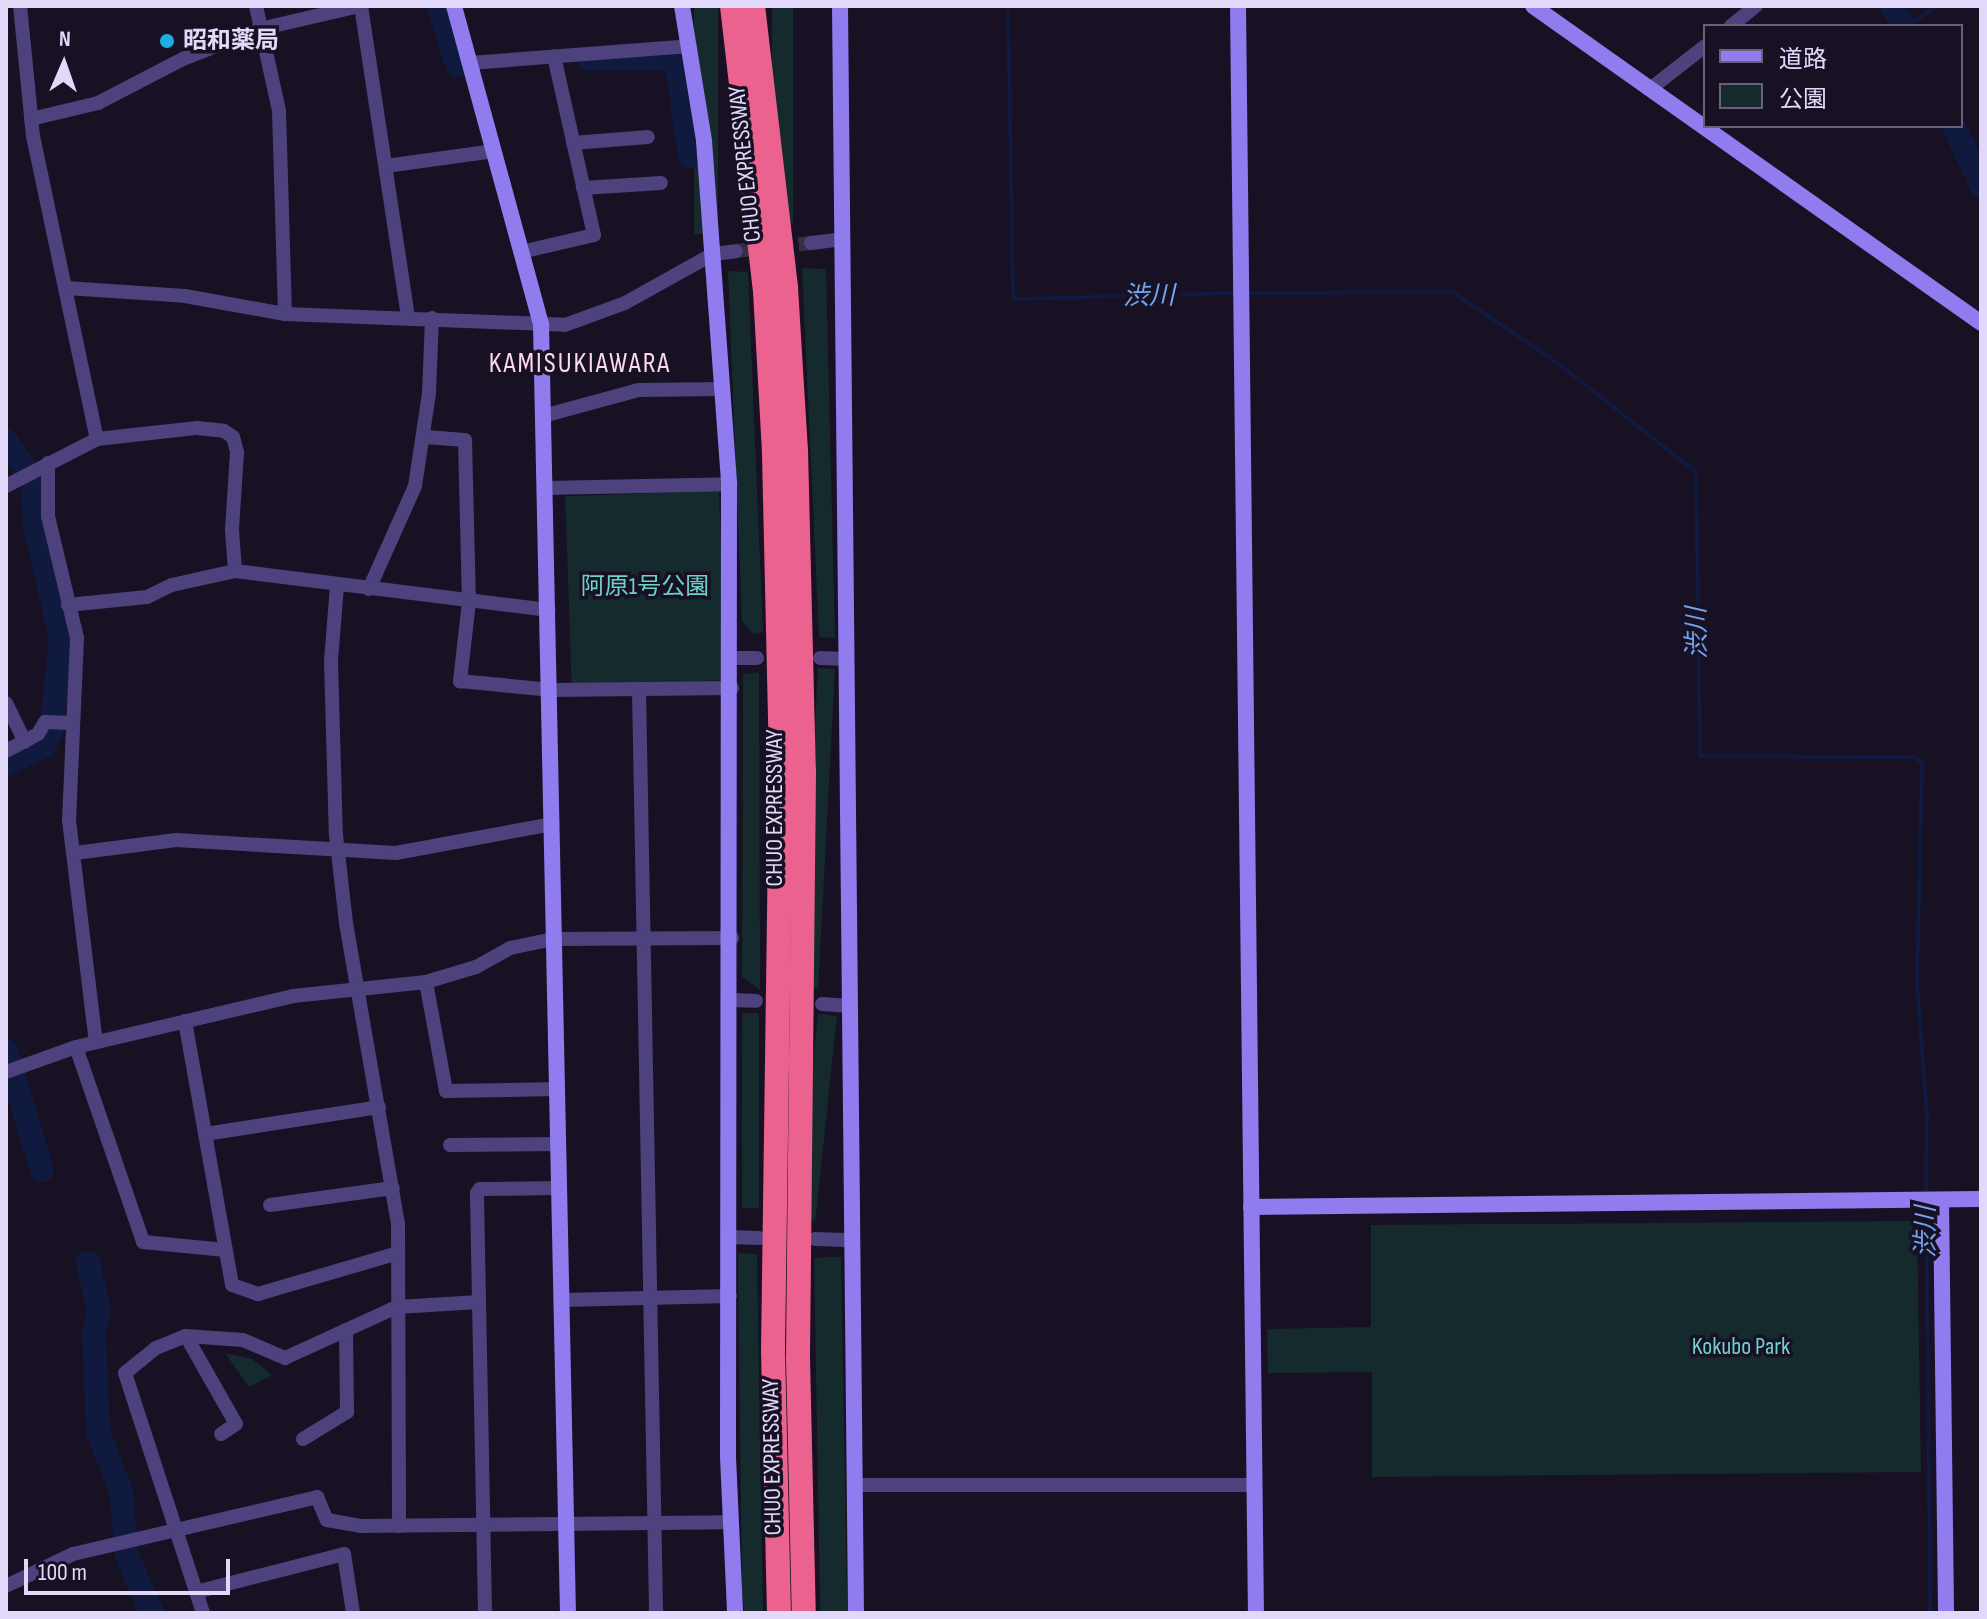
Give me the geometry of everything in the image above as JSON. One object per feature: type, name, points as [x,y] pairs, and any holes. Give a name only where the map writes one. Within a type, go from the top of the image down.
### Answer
[{"type":"highway","name":"CHUO EXPRESSWAY","points":[[732,6],[763,276],[774,454],[781,771],[773,1350],[779,1613]]},
{"type":"highway","name":"CHUO EXPRESSWAY","points":[[753,6],[784,274],[796,450],[804,772],[798,1358],[804,1613]]},
{"type":"street","points":[[20,6],[31,119],[97,439]]},
{"type":"street","points":[[256,6],[279,111],[285,314]]},
{"type":"street","points":[[31,119],[98,103],[183,59],[260,29],[360,6],[408,316]]},
{"type":"street","points":[[454,6],[541,325],[552,690],[568,1613]]},
{"type":"street","points":[[682,6],[713,254],[729,484],[732,658],[730,1522],[735,1613]]},
{"type":"street","points":[[840,6],[856,1613]]},
{"type":"street","points":[[1238,6],[1256,1613]]},
{"type":"street","points":[[1533,6],[1703,126]]},
{"type":"street","points":[[1734,24],[1756,6]]},
{"type":"street","points":[[470,63],[689,46]]},
{"type":"street","points":[[1650,89],[1703,48]]},
{"type":"street","points":[[521,252],[594,235],[554,56]]},
{"type":"street","points":[[1705,128],[1981,323]]},
{"type":"street","points":[[573,143],[648,137]]},
{"type":"street","points":[[386,166],[494,151]]},
{"type":"street","points":[[583,188],[661,183]]},
{"type":"street","points":[[811,243],[843,239]]},
{"type":"street","points":[[66,288],[185,296],[285,314],[408,316],[565,325],[625,303],[713,254],[736,251]]},
{"type":"street","points":[[369,589],[415,486],[425,437],[432,318]]},
{"type":"street","points":[[543,416],[639,390],[722,389]]},
{"type":"street","points":[[6,486],[97,439],[197,428],[233,437],[235,571]]},
{"type":"street","points":[[425,437],[465,440],[469,602],[460,681],[552,690],[732,688]]},
{"type":"street","points":[[48,464],[48,516],[77,638],[69,820],[96,1042]]},
{"type":"street","points":[[545,488],[729,484]]},
{"type":"street","points":[[68,605],[147,597],[172,585],[235,571],[549,610]]},
{"type":"street","points":[[337,586],[331,661],[339,850],[357,989],[393,1188],[398,1253],[399,1526]]},
{"type":"street","points":[[732,658],[757,658]]},
{"type":"street","points":[[820,658],[846,659]]},
{"type":"street","points":[[639,690],[656,1613]]},
{"type":"street","points":[[6,703],[25,742]]},
{"type":"street","points":[[6,751],[25,742],[45,722],[72,723]]},
{"type":"street","points":[[75,853],[176,840],[396,853],[552,824]]},
{"type":"street","points":[[10,1070],[76,1047],[293,996],[426,982],[476,967],[510,948],[554,939],[732,938]]},
{"type":"street","points":[[426,982],[446,1091],[557,1089]]},
{"type":"street","points":[[731,1000],[756,1001]]},
{"type":"street","points":[[822,1004],[850,1006]]},
{"type":"street","points":[[185,1021],[232,1285],[258,1294],[398,1253]]},
{"type":"street","points":[[76,1047],[143,1242],[226,1250]]},
{"type":"street","points":[[205,1134],[379,1107]]},
{"type":"street","points":[[450,1145],[558,1144]]},
{"type":"street","points":[[270,1205],[393,1188]]},
{"type":"street","points":[[485,1613],[480,1189],[559,1188]]},
{"type":"street","points":[[1251,1207],[1981,1199]]},
{"type":"street","points":[[1938,1200],[1946,1613]]},
{"type":"street","points":[[730,1237],[759,1238]]},
{"type":"street","points":[[815,1239],[851,1240]]},
{"type":"street","points":[[562,1300],[730,1296]]},
{"type":"street","points":[[203,1613],[125,1373],[156,1348],[186,1336],[243,1340],[285,1358],[397,1307],[479,1302]]},
{"type":"street","points":[[303,1439],[347,1412],[346,1330]]},
{"type":"street","points":[[186,1336],[236,1424],[221,1434]]},
{"type":"street","points":[[854,1485],[1254,1485]]},
{"type":"street","points":[[6,1586],[73,1554],[125,1545],[175,1529],[317,1497],[327,1520],[399,1526],[730,1522]]},
{"type":"street","points":[[196,1592],[344,1554],[353,1613]]},
{"type":"green space","points":[[694,6],[718,6],[718,234],[694,234]]},
{"type":"green space","points":[[772,6],[793,6],[793,223],[772,223]]},
{"type":"green space","points":[[802,268],[826,269],[835,638],[819,637]]},
{"type":"green space","points":[[728,271],[748,272],[763,632],[753,634],[742,621]]},
{"type":"green space","name":"阿原1号公園","points":[[719,491],[726,680],[572,685],[565,496]]},
{"type":"green space","points":[[818,668],[835,669],[818,988],[801,988]]},
{"type":"green space","points":[[759,672],[760,990],[742,977],[743,674]]},
{"type":"green space","points":[[742,1013],[759,1013],[759,1208],[742,1208]]},
{"type":"green space","points":[[818,1014],[837,1016],[815,1221],[796,1219]]},
{"type":"green space","name":"Kokubo Park","points":[[1917,1221],[1921,1472],[1372,1477],[1372,1372],[1268,1373],[1267,1329],[1371,1327],[1371,1225]]},
{"type":"green space","points":[[738,1253],[757,1254],[763,1613],[744,1613],[742,1592]]},
{"type":"green space","points":[[814,1257],[841,1257],[847,1613],[820,1613]]},
{"type":"green space","points":[[225,1353],[252,1359],[272,1375],[249,1387]]},
{"type":"waterway","name":"渋川","points":[[439,6],[457,65]]},
{"type":"waterway","name":"渋川","points":[[1008,6],[1013,299],[1238,293]]},
{"type":"waterway","points":[[1892,6],[1902,24]]},
{"type":"waterway","points":[[1912,24],[1936,6]]},
{"type":"waterway","name":"渋川","points":[[589,59],[676,58],[690,156]]},
{"type":"waterway","points":[[1955,128],[1981,185]]},
{"type":"waterway","name":"渋川","points":[[1247,293],[1453,292],[1560,365],[1696,472],[1700,756],[1915,757],[1922,764],[1917,982],[1927,1114],[1926,1196]]},
{"type":"waterway","points":[[6,440],[32,478],[35,524],[61,639],[51,733],[44,746],[6,764]]},
{"type":"waterway","points":[[6,1051],[42,1170]]},
{"type":"waterway","name":"渋川","points":[[1926,1205],[1930,1613]]},
{"type":"waterway","points":[[88,1263],[99,1310],[94,1332],[98,1432],[121,1491],[127,1556],[152,1613]]},
{"type":"tunnel","points":[[736,251],[811,243]]},
{"type":"place","name":"昭和薬局","points":[[167,41]]},
{"type":"district","name":"KAMISUKIAWARA","points":[[580,364]]}]
